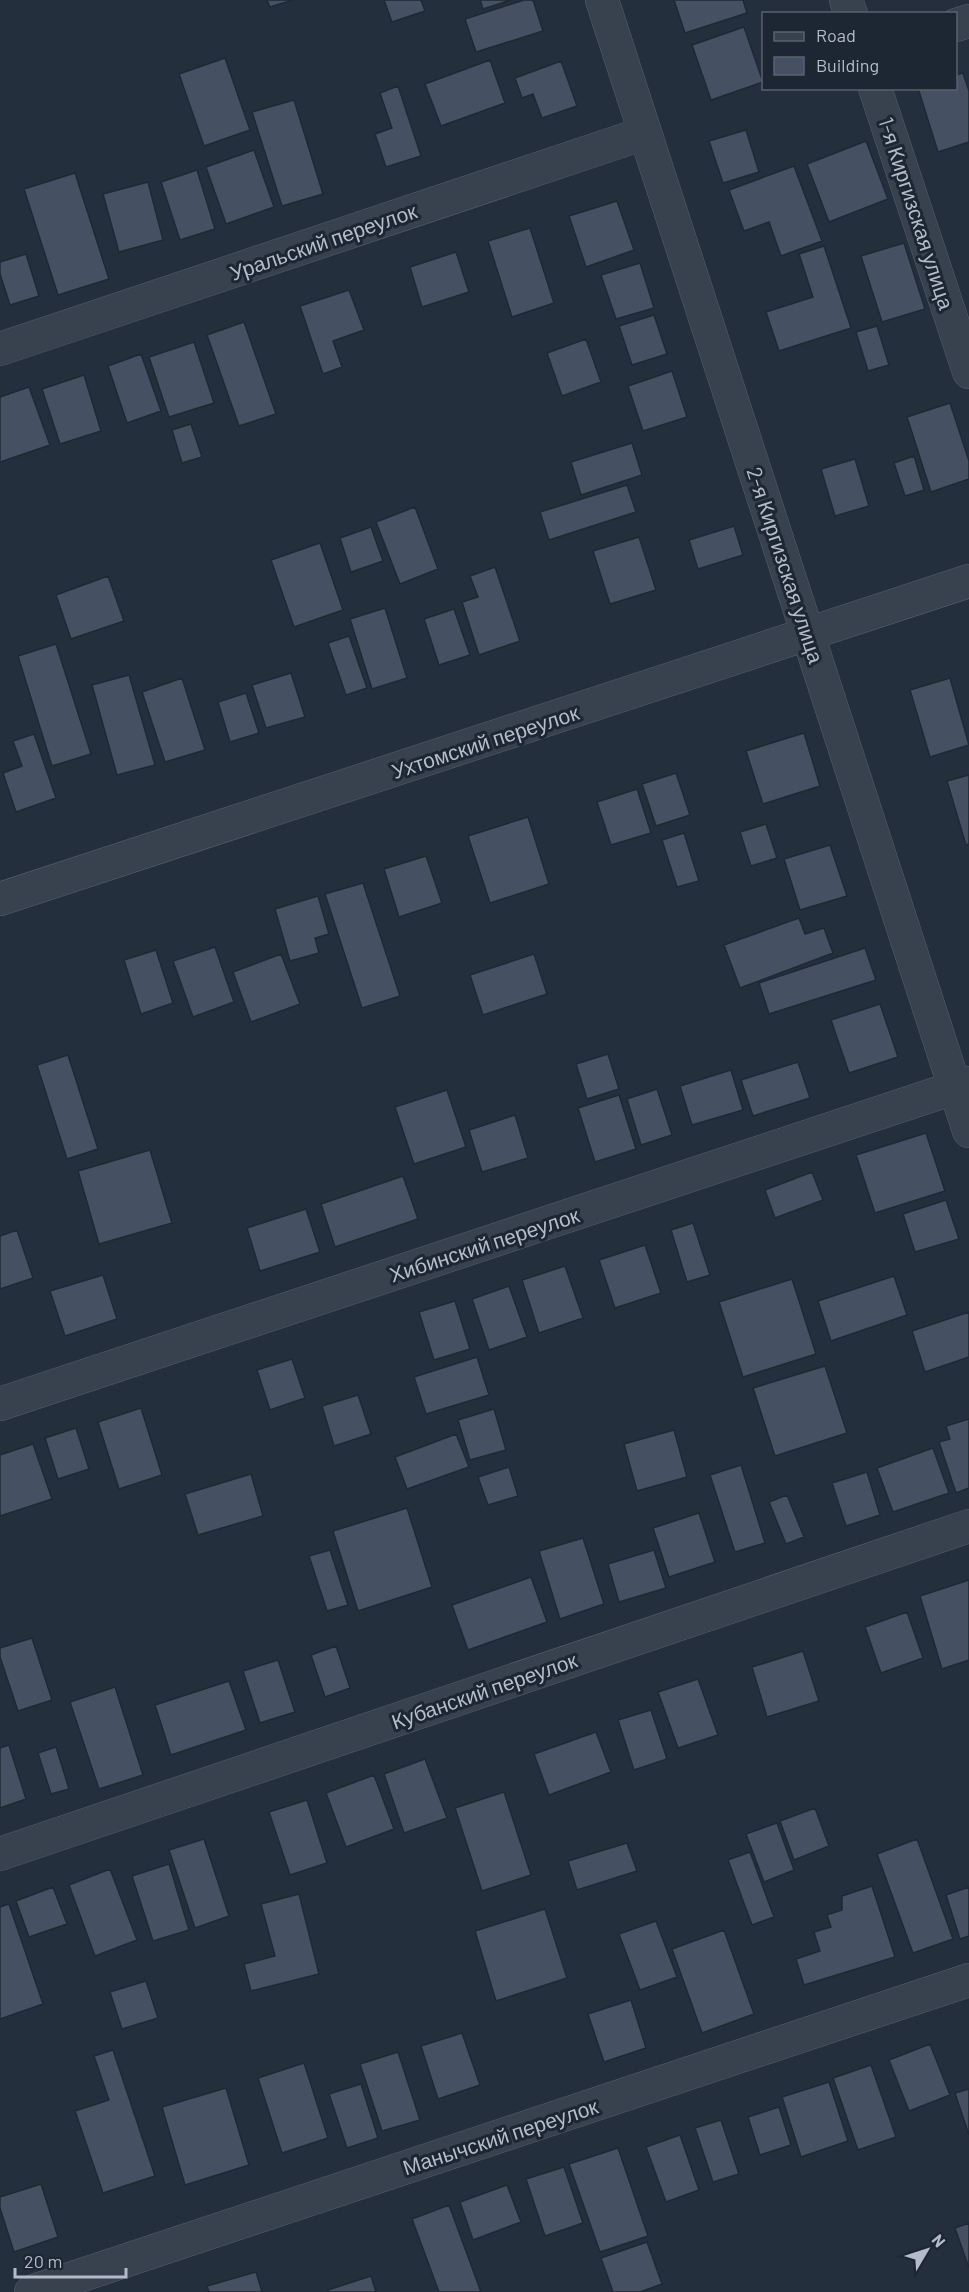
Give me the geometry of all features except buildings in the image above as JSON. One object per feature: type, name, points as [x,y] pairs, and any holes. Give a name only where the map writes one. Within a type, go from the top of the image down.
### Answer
[{"type":"street","name":"2-я Киргизская улица","points":[[602,0],[809,635],[962,1085],[969,1131]]},
{"type":"street","name":"1-я Киргизская улица","points":[[876,90],[969,372]]},
{"type":"street","name":"Уральский переулок","points":[[0,349],[645,132]]},
{"type":"street","name":"Ухтомский переулок","points":[[0,899],[969,581]]},
{"type":"street","name":"Хибинский переулок","points":[[0,1404],[962,1085]]},
{"type":"street","name":"Кубанский переулок","points":[[0,1854],[969,1526]]},
{"type":"street","name":"Манычский переулок","points":[[31,2292],[969,1980]]}]
